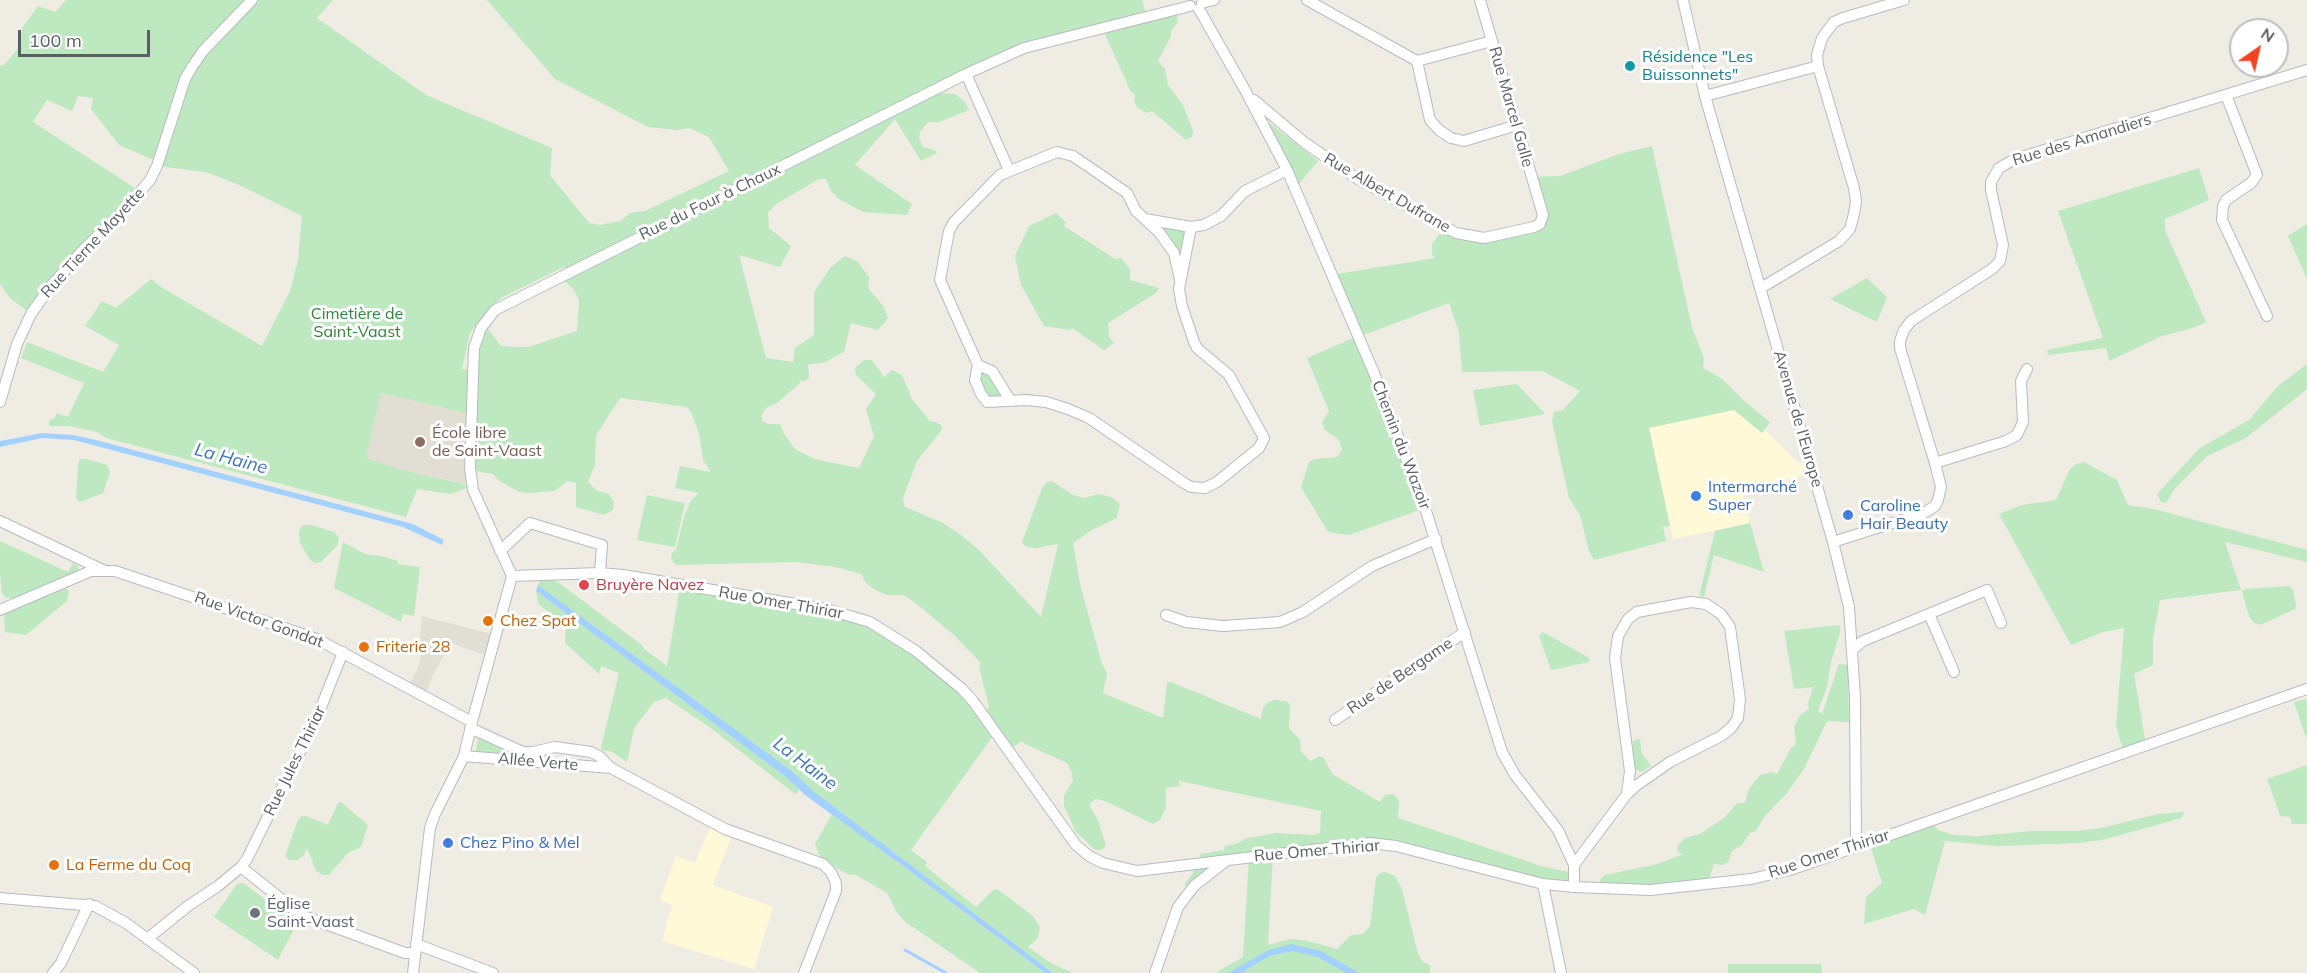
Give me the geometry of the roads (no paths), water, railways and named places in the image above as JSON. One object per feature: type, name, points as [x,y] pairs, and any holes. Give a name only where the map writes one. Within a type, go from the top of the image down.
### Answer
[{"type":"street","name":"Rue Tierne Mayette","points":[[0,402],[17,344],[31,314],[50,287],[150,180],[192,66],[203,51],[252,0]]},
{"type":"street","name":"Rue du Four à Chaux","points":[[512,576],[473,490],[470,468],[474,348],[481,328],[491,315],[511,301],[966,74],[1024,48],[1214,0]]},
{"type":"street","points":[[1307,0],[1417,61],[1492,41]]},
{"type":"street","name":"Rue Marcel Galle","points":[[1480,0],[1543,215]]},
{"type":"street","name":"Avenue de l'Europe","points":[[1683,0],[1705,96],[1833,542],[1849,607],[1853,649],[1856,847]]},
{"type":"street","points":[[1761,288],[1823,253],[1839,241],[1850,229],[1854,214],[1856,201],[1854,188],[1818,66],[1819,46],[1827,30],[1834,22],[1843,18],[1905,0]]},
{"type":"street","name":"Chemin du Wazoir","points":[[1196,4],[1287,170],[1374,373],[1436,539],[1502,752],[1515,775],[1551,818],[1574,865],[1574,887]]},
{"type":"street","points":[[1417,61],[1430,120],[1445,134],[1464,141],[1517,125]]},
{"type":"street","points":[[1705,96],[1818,66]]},
{"type":"street","name":"Rue des Amandiers","points":[[1833,542],[1930,510],[1935,506],[1940,493],[1935,463],[1900,348],[1900,341],[1911,321],[1992,269],[2000,261],[2003,250],[2002,239],[1991,190],[1991,182],[1999,168],[2015,159],[2307,70]]},
{"type":"street","points":[[966,74],[1009,170]]},
{"type":"street","name":"Rue Albert Dufrane","points":[[1245,90],[1275,119],[1331,161],[1395,201],[1456,233],[1484,238],[1534,227],[1540,224],[1543,215]]},
{"type":"street","points":[[2226,95],[2257,175],[2251,183],[2226,200],[2222,220],[2267,316]]},
{"type":"street","points":[[1180,280],[1174,252],[1159,232],[1136,211],[1127,193],[1067,153],[1052,153],[1000,175],[952,224],[940,273],[942,285],[978,365],[975,380],[984,399],[992,404],[1010,400],[1037,401],[1068,409],[1089,418],[1191,487],[1198,488],[1213,485],[1259,448],[1263,438],[1225,370],[1197,348],[1194,342],[1179,289],[1191,227]]},
{"type":"street","points":[[1144,219],[1191,227],[1204,225],[1217,219],[1245,191],[1287,170]]},
{"type":"street","points":[[978,365],[992,371],[1010,400]]},
{"type":"street","points":[[1935,463],[2006,441],[2017,435],[2023,422],[2021,381],[2027,369]]},
{"type":"street","name":"Rue Victor Gondat","points":[[0,521],[104,570],[115,571],[303,633],[344,652],[471,725]]},
{"type":"street","points":[[500,551],[530,523],[602,545],[600,573]]},
{"type":"street","points":[[1166,615],[1186,622],[1223,626],[1280,622],[1303,612],[1372,566],[1436,539]]},
{"type":"street","points":[[0,610],[91,572],[104,570]]},
{"type":"street","name":"Rue Omer Thiriar","points":[[512,576],[600,573],[623,575],[826,609],[870,622],[916,651],[962,689],[973,701],[1068,837],[1089,856],[1110,866],[1137,871],[1379,843],[1543,884],[1651,890],[1751,879],[1790,870],[2307,689]]},
{"type":"street","points":[[413,973],[430,828],[464,756],[512,576]]},
{"type":"street","points":[[1853,649],[1863,642],[1987,590],[2001,623]]},
{"type":"street","points":[[1574,865],[1627,794],[1660,768],[1721,736],[1738,718],[1740,699],[1730,627],[1721,614],[1706,604],[1691,602],[1637,612],[1617,636],[1615,658],[1630,771],[1627,794]]},
{"type":"street","points":[[1929,614],[1954,672]]},
{"type":"street","name":"Rue de Bergame","points":[[1335,720],[1466,632]]},
{"type":"street","name":"Rue Jules Thiriar","points":[[241,867],[318,715],[344,652]]},
{"type":"street","name":"Allée Verte","points":[[471,725],[523,752],[533,752],[550,747],[582,750],[599,756],[611,768],[710,822],[816,861],[831,872],[836,883],[834,899],[804,973]]},
{"type":"street","name":"Allée Verte","points":[[464,756],[611,768]]},
{"type":"street","points":[[1155,973],[1178,907],[1194,886],[1227,860]]},
{"type":"street","points":[[147,939],[241,867],[301,915],[405,953],[415,949],[493,973]]},
{"type":"street","points":[[1543,884],[1560,973]]},
{"type":"street","points":[[0,897],[89,904],[107,911],[194,973]]},
{"type":"street","points":[[53,973],[61,963],[89,904]]},
{"type":"water","points":[[42,433],[73,435],[96,440],[413,524],[444,540],[442,545],[403,527],[74,440],[42,438],[0,447],[0,441]]},
{"type":"water","points":[[538,585],[792,771],[812,790],[1053,973],[1045,973],[805,795],[787,778],[536,591]]},
{"type":"water","points":[[1291,944],[1321,951],[1359,973],[1346,973],[1318,957],[1292,951],[1269,956],[1241,973],[1228,973],[1267,951]]},
{"type":"waterway","points":[[905,950],[946,973]]},
{"type":"place","name":"Résidence \"Les Buissonnets\"","points":[[1630,66]]},
{"type":"place","name":"École libre de Saint-Vaast","points":[[420,442]]},
{"type":"place","name":"Intermarché Super","points":[[1696,496]]},
{"type":"place","name":"Caroline Hair Beauty","points":[[1848,515]]},
{"type":"place","name":"Bruyère Navez","points":[[584,585]]},
{"type":"place","name":"Chez Spat","points":[[488,621]]},
{"type":"place","name":"Friterie 28","points":[[364,647]]},
{"type":"place","name":"Chez Pino & Mel","points":[[448,843]]},
{"type":"place","name":"La Ferme du Coq","points":[[54,865]]},
{"type":"place","name":"Église Saint-Vaast","points":[[255,913]]},
{"type":"park label","name":"Cimetière de Saint-Vaast","points":[[357,323]]},
{"type":"water label","name":"La Haine","points":[[231,459]]},
{"type":"water label","name":"La Haine","points":[[805,764]]}]
